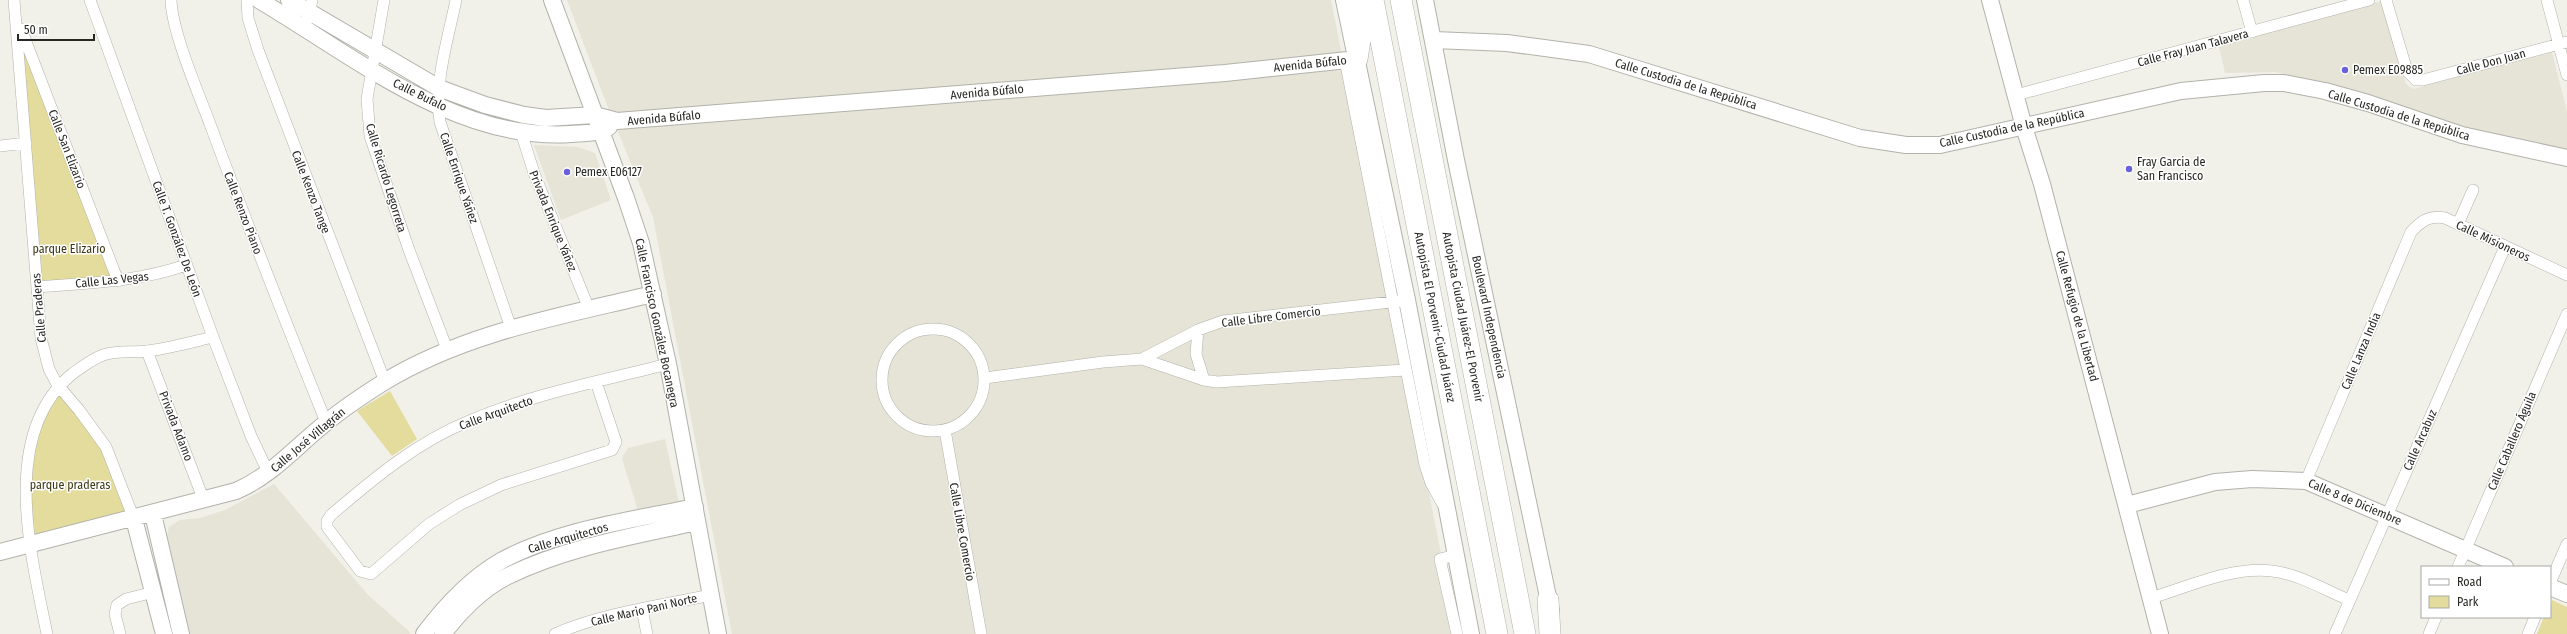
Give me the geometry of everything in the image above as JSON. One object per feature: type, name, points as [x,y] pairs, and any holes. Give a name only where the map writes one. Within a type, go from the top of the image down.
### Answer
[{"type":"highway","points":[[1351,59],[1362,27],[1358,0]]},
{"type":"highway","name":"Autopista El Porvenir-Ciudad Juárez","points":[[1373,0],[1497,634]]},
{"type":"highway","name":"Autopista Ciudad Juárez-El Porvenir","points":[[1401,0],[1525,634]]},
{"type":"highway","points":[[1548,600],[1550,634]]},
{"type":"main road","name":"Calle Bufalo","points":[[259,0],[372,69],[438,106],[521,132],[563,134],[600,132]]},
{"type":"main road","name":"Calle Bufalo","points":[[289,0],[311,6],[375,50],[439,88],[485,105],[524,115],[546,118],[595,115]]},
{"type":"main road","name":"Calle Francisco González Bocanegra","points":[[552,0],[600,132],[626,198],[654,294],[718,634]]},
{"type":"main road","points":[[1344,0],[1351,59],[1407,341],[1448,515],[1471,634]]},
{"type":"main road","name":"Boulevard Independencia","points":[[1425,0],[1434,40],[1456,160],[1555,634]]},
{"type":"main road","name":"Calle Refugio de la Libertad","points":[[1993,1],[2024,127],[2042,184],[2160,634]]},
{"type":"main road","name":"Calle Custodia de la República","points":[[1434,40],[1508,43],[1589,54],[1860,138],[1906,145],[1940,144],[2024,127],[2181,91],[2264,83],[2284,83],[2366,102],[2488,142],[2567,158]]},
{"type":"main road","name":"Avenida Búfalo","points":[[595,115],[617,121],[1225,73],[1351,59]]},
{"type":"main road","name":"Avenida Búfalo","points":[[600,132],[617,121]]},
{"type":"main road","name":"Calle José Villagrán","points":[[0,552],[236,492],[269,474],[326,422],[385,382],[447,349],[511,328],[654,294]]},
{"type":"main road","name":"Calle 8 de Diciembre","points":[[2127,505],[2215,482],[2252,478],[2306,481],[2503,566]]},
{"type":"main road","points":[[153,514],[181,634]]},
{"type":"main road","name":"Calle Arquitectos","points":[[424,634],[440,612],[463,590],[501,561],[550,541],[696,514]]},
{"type":"main road","name":"Calle Arquitectos","points":[[443,634],[454,619],[507,576],[579,550],[696,514]]},
{"type":"main road","points":[[134,519],[164,634]]},
{"type":"main road","points":[[501,561],[507,576]]},
{"type":"main road","points":[[2551,587],[2567,594]]},
{"type":"street","name":"Calle Praderas","points":[[14,0],[17,17],[41,338],[49,369],[57,384],[79,410],[106,447],[134,519]]},
{"type":"street","points":[[90,0],[97,16]]},
{"type":"street","name":"Calle T. González De León","points":[[99,0],[97,16],[186,265],[251,436],[269,474]]},
{"type":"street","name":"Calle Renzo Piano","points":[[171,0],[174,17],[190,72],[255,244],[326,422]]},
{"type":"street","name":"Calle Kenzo Tange","points":[[247,0],[248,18],[258,50],[385,382]]},
{"type":"street","name":"Calle Ricardo Legorreta","points":[[384,0],[367,99],[370,136],[409,250],[447,349]]},
{"type":"street","name":"Calle Enrique Yáñez","points":[[456,0],[439,88],[438,106],[440,122],[511,328]]},
{"type":"street","points":[[2243,0],[2252,32]]},
{"type":"street","name":"Calle Fray Juan Talavera","points":[[2016,95],[2370,0]]},
{"type":"street","name":"Calle Don Juan","points":[[2386,0],[2407,71],[2416,80],[2423,80],[2563,43]]},
{"type":"street","points":[[2547,0],[2563,43],[2567,75]]},
{"type":"street","points":[[305,27],[311,6]]},
{"type":"street","name":"Calle San Elizario","points":[[17,17],[118,281]]},
{"type":"street","name":"Privada Enrique Yáñez","points":[[521,132],[534,173],[589,309]]},
{"type":"street","points":[[0,146],[26,144]]},
{"type":"street","points":[[2458,224],[2473,190]]},
{"type":"street","name":"Calle Misioneros","points":[[2419,223],[2435,216],[2458,224],[2567,275]]},
{"type":"street","name":"Calle Lanza India","points":[[2306,481],[2411,232],[2419,223]]},
{"type":"street","name":"Calle Arcabuz","points":[[2335,634],[2505,247]]},
{"type":"street","name":"Calle Las Vegas","points":[[37,286],[118,281],[161,274],[186,265]]},
{"type":"street","name":"Calle Libre Comercio","points":[[985,378],[1103,362],[1142,359],[1198,330],[1216,323],[1239,319],[1400,301]]},
{"type":"street","name":"Calle Caballero Águila","points":[[2458,566],[2567,314]]},
{"type":"street","points":[[944,329],[959,336],[972,346],[981,361],[985,378],[982,395],[975,411],[962,423],[945,430],[919,429],[903,422],[891,409],[884,392],[882,374],[893,348],[915,332],[944,329]]},
{"type":"street","points":[[1198,330],[1196,354],[1204,380]]},
{"type":"street","points":[[47,634],[28,545],[22,482],[22,454],[26,436],[34,418],[48,394],[57,384],[103,355],[121,351],[147,352],[214,337]]},
{"type":"street","points":[[1407,341],[1405,370],[1425,465],[1431,483],[1448,515]]},
{"type":"street","name":"Privada Adamo","points":[[147,352],[204,501]]},
{"type":"street","name":"Calle Libre Comercio","points":[[1142,359],[1204,380],[1247,381],[1405,370]]},
{"type":"street","name":"Calle Arquitecto","points":[[596,382],[616,442],[612,450],[501,485],[459,505],[429,524],[376,572],[367,575],[360,571],[328,530],[327,521],[371,481],[420,446],[468,421],[534,399],[596,382],[668,364]]},
{"type":"street","name":"Calle Libre Comercio","points":[[945,430],[981,634]]},
{"type":"street","points":[[2551,581],[2567,544]]},
{"type":"street","points":[[1456,555],[1440,559],[1457,634]]},
{"type":"street","points":[[2151,598],[2234,573],[2272,571],[2300,578],[2349,600]]},
{"type":"street","points":[[120,634],[115,614],[116,605],[126,599],[154,592]]},
{"type":"street","name":"Calle Mario Pani Norte","points":[[555,634],[574,626],[711,596]]},
{"type":"street","points":[[642,610],[647,634]]},
{"type":"street","points":[[2428,634],[2436,618]]},
{"type":"street","points":[[2528,634],[2535,618]]},
{"type":"shaded area","points":[[567,0],[1331,0],[1457,634],[732,634],[653,217],[609,110]]},
{"type":"shaded area","points":[[2382,1],[2406,84],[2413,89],[2552,52],[2567,112],[2567,151],[2492,135],[2335,86],[2275,72],[2225,73],[2219,46]]},
{"type":"shaded area","points":[[534,145],[578,147],[595,153],[611,200],[561,220]]},
{"type":"shaded area","points":[[665,439],[679,503],[638,511],[622,458],[628,448]]},
{"type":"shaded area","points":[[274,484],[368,595],[410,632],[409,634],[187,634],[165,544],[169,527],[180,520],[200,518],[225,510]]},
{"type":"green space","name":"parque Elizario","points":[[17,17],[118,281],[37,287]]},
{"type":"green space","name":"parque praderas","points":[[57,384],[94,428],[134,519],[28,545],[22,479],[26,443],[32,425],[42,406]]},
{"type":"green space","points":[[390,391],[417,439],[392,456],[357,411]]},
{"type":"green space","points":[[2552,600],[2567,607],[2567,634],[2537,634],[2544,618],[2551,618]]},
{"type":"place","name":"Pemex E09885","points":[[2345,70]]},
{"type":"place","name":"Fray Garcia de San Francisco","points":[[2129,169]]},
{"type":"place","name":"Pemex E06127","points":[[567,172]]}]
